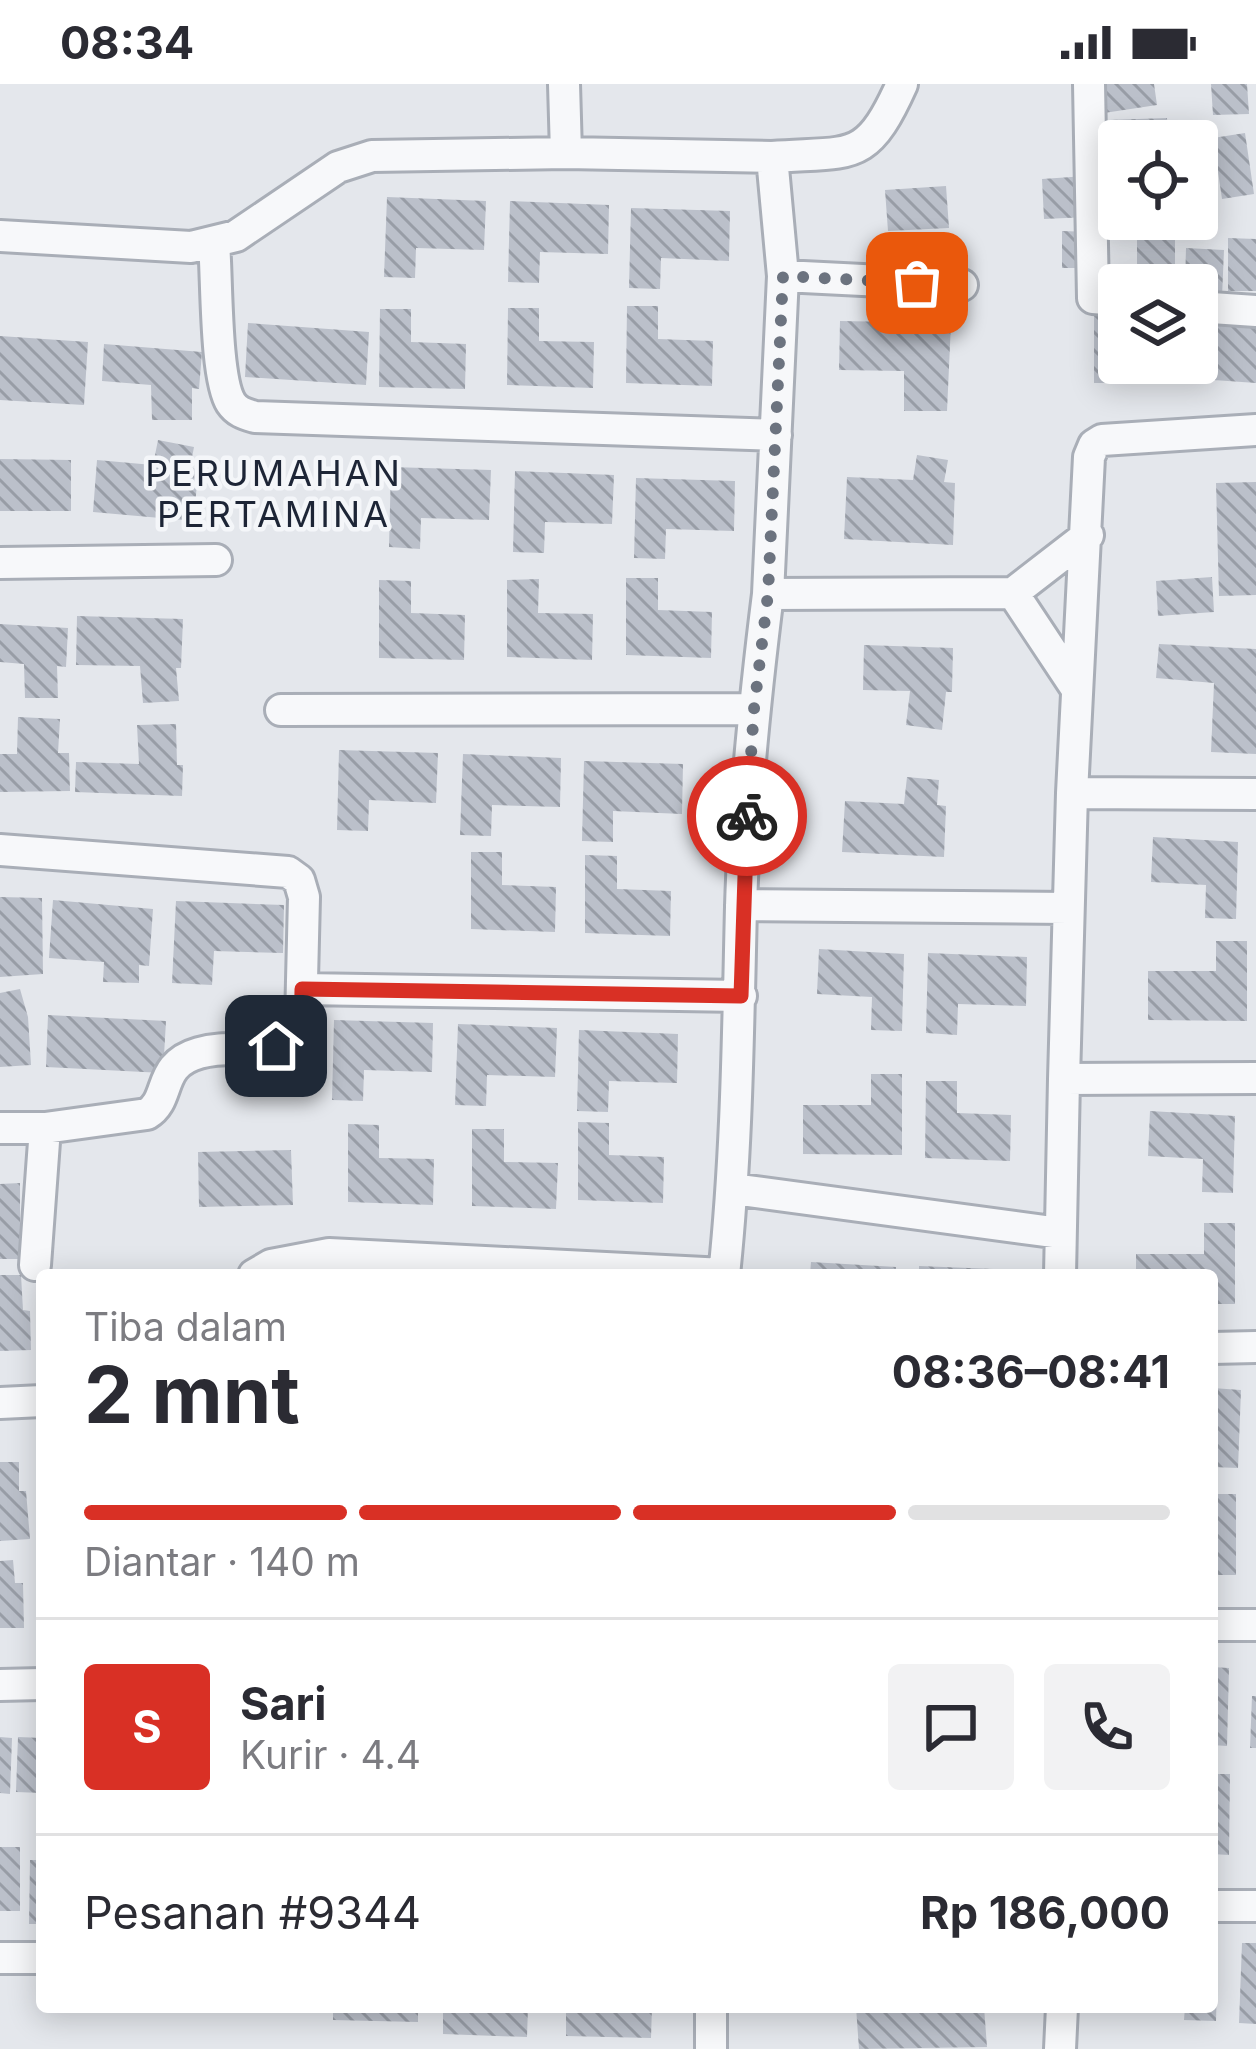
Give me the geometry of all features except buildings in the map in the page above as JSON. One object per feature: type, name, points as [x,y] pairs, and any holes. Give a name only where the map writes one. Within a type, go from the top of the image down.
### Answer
[{"type":"street","points":[[564,84],[566,153]]},
{"type":"street","points":[[0,236],[191,248],[236,236],[338,166],[372,156],[772,157],[850,151],[883,125],[902,84]]},
{"type":"street","points":[[1089,84],[1103,264]]},
{"type":"street","points":[[725,1269],[734,1189],[741,905],[754,709],[768,594],[783,276],[772,157]]},
{"type":"street","points":[[214,243],[224,378],[230,401],[241,413],[776,435]]},
{"type":"street","points":[[783,276],[962,285]]},
{"type":"street","points":[[1218,308],[1256,311]]},
{"type":"street","points":[[1060,1269],[1072,793],[1089,457],[1102,440],[1256,430]]},
{"type":"street","points":[[768,594],[1013,593],[1088,535]]},
{"type":"street","points":[[0,563],[216,560]]},
{"type":"street","points":[[1013,593],[1076,688]]},
{"type":"street","points":[[281,710],[754,709]]},
{"type":"street","points":[[1072,793],[1256,794]]},
{"type":"street","points":[[0,850],[288,872],[298,880],[304,897],[302,1022],[290,1040],[276,1046],[197,1053],[167,1074],[158,1107],[147,1114],[45,1128],[0,1127]]},
{"type":"street","points":[[741,905],[1068,908]]},
{"type":"street","points":[[302,989],[741,996]]},
{"type":"street","points":[[1064,1079],[1256,1078]]},
{"type":"street","points":[[35,1265],[45,1128]]},
{"type":"street","points":[[734,1189],[1060,1233]]},
{"type":"street","points":[[263,1269],[329,1254],[611,1269]]},
{"type":"street","points":[[1218,1348],[1256,1347]]},
{"type":"street","points":[[0,1402],[36,1401]]},
{"type":"street","points":[[1218,1625],[1256,1625]]},
{"type":"street","points":[[0,1685],[36,1684]]},
{"type":"street","points":[[1218,1906],[1256,1906]]},
{"type":"street","points":[[0,1958],[36,1958]]},
{"type":"street","points":[[711,2013],[711,2049]]},
{"type":"street","points":[[1060,2049],[1062,2013]]},
{"type":"way so far","points":[[747,816],[768,594],[783,276],[917,283]]},
{"type":"district","name":"PERUMAHAN PERTAMINA","points":[[274,494]]},
{"type":"route","points":[[276,1046],[290,1040],[302,1022],[302,989],[741,996],[747,816]]}]
